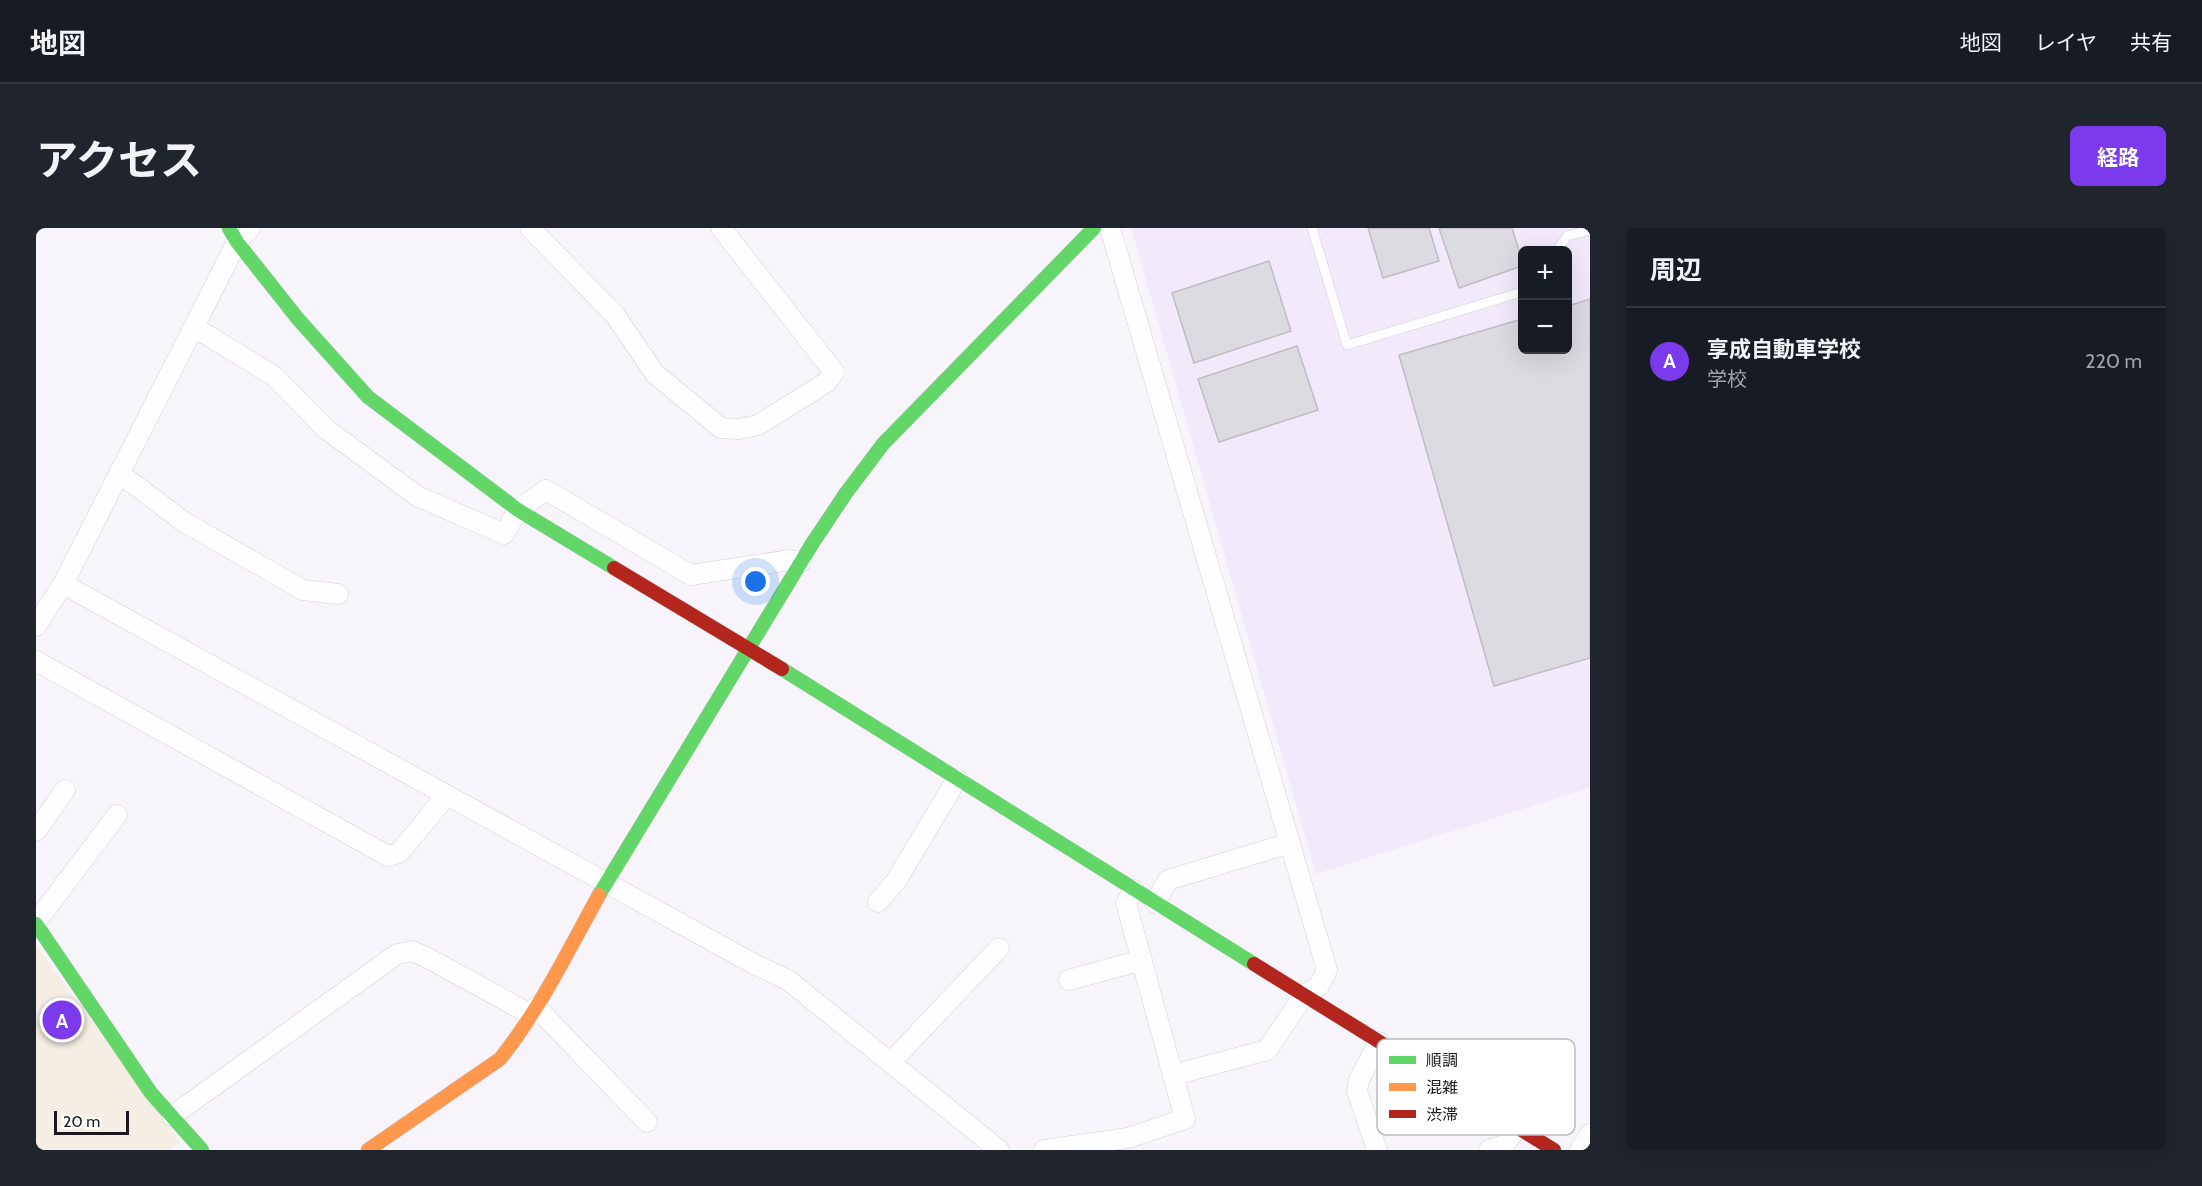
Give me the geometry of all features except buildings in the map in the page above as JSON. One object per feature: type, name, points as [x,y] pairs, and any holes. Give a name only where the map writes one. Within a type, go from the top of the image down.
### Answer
[{"type":"street","points":[[530,228],[615,315],[655,374],[721,428],[740,429],[758,425],[827,382],[834,372],[721,228]]},
{"type":"street","points":[[368,1150],[500,1059],[534,1011],[606,883],[801,562],[858,475],[883,444],[1094,228]]},
{"type":"street","points":[[1110,228],[1327,970],[1319,986],[1304,995],[1268,1050],[1173,1075]]},
{"type":"street","points":[[39,614],[63,584],[194,327],[239,233]]},
{"type":"street","points":[[239,233],[297,319],[368,397],[518,510],[749,649],[1377,1041]]},
{"type":"street","points":[[194,327],[274,376],[326,429],[417,496],[504,534],[518,510],[546,490],[691,575],[790,560],[801,562]]},
{"type":"street","points":[[119,473],[184,522],[303,590],[338,594]]},
{"type":"street","points":[[63,584],[754,964],[788,980],[999,1150]]},
{"type":"street","points":[[36,661],[388,856],[399,853],[447,795]]},
{"type":"street","points":[[878,902],[896,881],[957,779]]},
{"type":"street","points":[[36,831],[66,790]]},
{"type":"street","points":[[117,815],[36,923],[152,1093],[202,1150]]},
{"type":"street","points":[[1155,903],[1168,880],[1280,846],[1291,845]]},
{"type":"street","points":[[1044,1150],[1128,1138],[1185,1119],[1126,903],[1134,890]]},
{"type":"street","points":[[891,1062],[999,948]]},
{"type":"street","points":[[172,1116],[397,954],[412,951],[534,1011],[647,1122]]},
{"type":"street","points":[[1069,980],[1142,960]]},
{"type":"street","points":[[1377,1046],[1359,1080],[1357,1091],[1377,1150]]},
{"type":"street","points":[[1580,1150],[1590,1134]]},
{"type":"street","points":[[1489,1150],[1504,1145],[1512,1135]]},
{"type":"street","points":[[1529,1135],[1552,1149]]},
{"type":"lane","points":[[1312,228],[1347,345],[1518,293]]},
{"type":"lane","points":[[1560,246],[1567,236],[1590,230]]},
{"type":"shaded area","points":[[1131,228],[1590,228],[1590,788],[1316,874]]},
{"type":"shaded area","points":[[36,945],[181,1142],[169,1150],[36,1150]]},
{"type":"traffic: fast","points":[[229,228],[237,242],[298,319],[368,397],[518,510],[614,568]]},
{"type":"traffic: fast","points":[[599,895],[812,544],[846,493],[883,444],[1094,228]]},
{"type":"traffic: fast","points":[[782,669],[1254,964]]},
{"type":"traffic: fast","points":[[36,924],[151,1093],[202,1150]]},
{"type":"traffic: slow","points":[[368,1150],[500,1059],[541,1000],[599,895]]},
{"type":"traffic: jam","points":[[614,568],[782,669]]},
{"type":"traffic: jam","points":[[1254,964],[1377,1040]]},
{"type":"traffic: jam","points":[[1530,1135],[1554,1150]]},
{"type":"place","name":"享成自動車学校","points":[[62,1020]]}]
